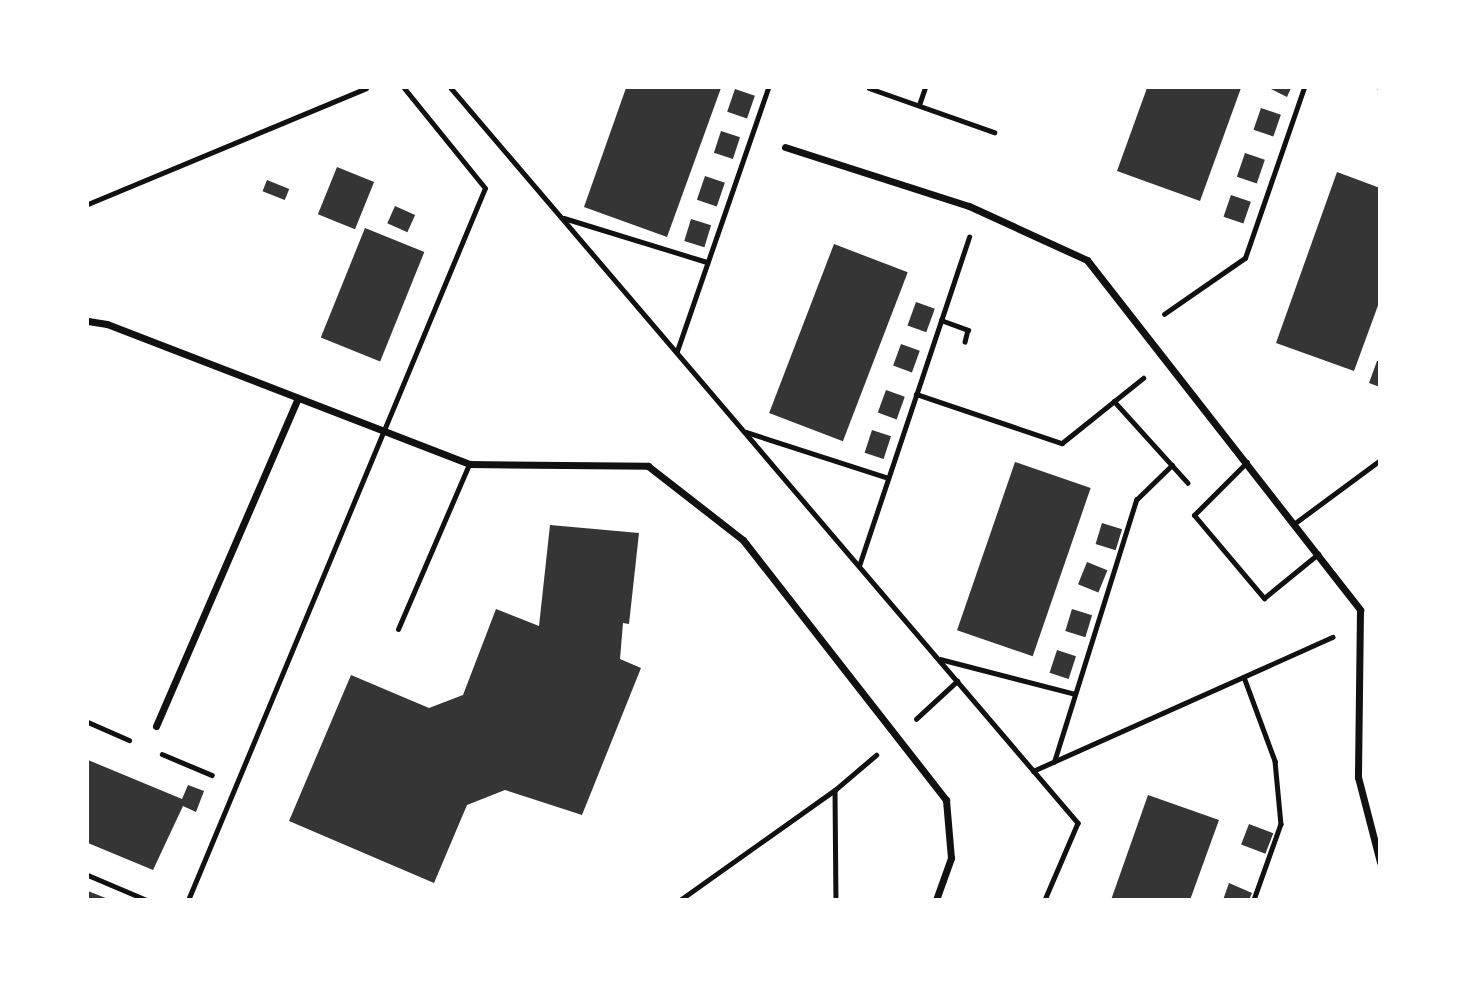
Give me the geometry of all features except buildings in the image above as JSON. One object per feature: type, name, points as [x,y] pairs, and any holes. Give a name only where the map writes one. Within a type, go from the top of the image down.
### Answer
[{"type":"street","points":[[785,146],[978,209],[1087,260],[1167,358],[1360,610],[1362,623],[1358,777],[1380,862]]},
{"type":"street","points":[[88,321],[107,324],[469,464],[648,466],[743,540],[946,800],[951,858],[936,900]]},
{"type":"street","points":[[156,726],[298,398]]},
{"type":"lane","points":[[188,900],[485,188],[404,88]]},
{"type":"lane","points":[[1295,523],[1380,460]]},
{"type":"lane","points":[[1247,462],[1194,515],[1264,598],[1318,554]]},
{"type":"lane","points":[[398,629],[469,464]]},
{"type":"path","points":[[88,204],[366,88]]},
{"type":"path","points":[[451,88],[1078,822],[1045,900]]},
{"type":"path","points":[[676,352],[768,88]]},
{"type":"path","points":[[869,88],[994,132]]},
{"type":"path","points":[[919,105],[925,88]]},
{"type":"path","points":[[1143,329],[1245,258],[1304,88]]},
{"type":"path","points":[[859,566],[978,209]]},
{"type":"path","points":[[562,217],[708,262]]},
{"type":"path","points":[[941,320],[968,330],[965,342]]},
{"type":"path","points":[[916,394],[1062,443],[1167,358]]},
{"type":"path","points":[[1114,401],[1206,503]]},
{"type":"path","points":[[743,431],[888,478]]},
{"type":"path","points":[[1054,763],[1136,500],[1172,465]]},
{"type":"path","points":[[1033,771],[1362,623]]},
{"type":"path","points":[[938,659],[1075,694]]},
{"type":"path","points":[[1244,677],[1275,761],[1281,824],[1254,900]]},
{"type":"path","points":[[680,900],[835,790],[957,681]]},
{"type":"path","points":[[835,790],[836,900]]},
{"type":"path","points":[[88,875],[147,900]]}]
